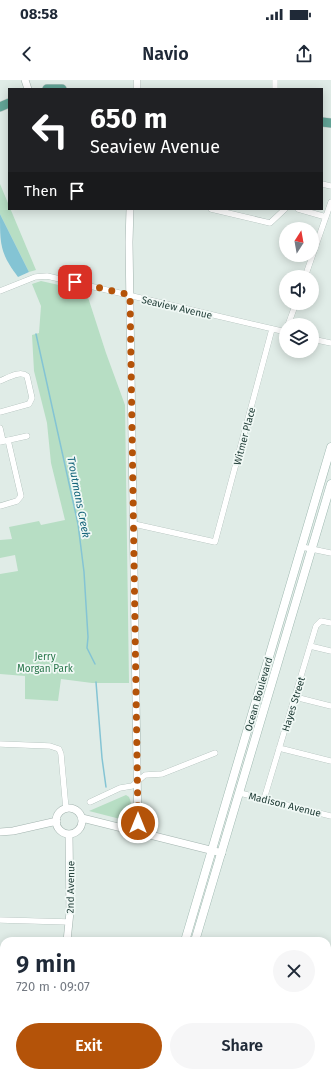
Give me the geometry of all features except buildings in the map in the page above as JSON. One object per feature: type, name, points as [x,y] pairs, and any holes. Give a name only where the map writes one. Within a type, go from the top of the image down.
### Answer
[{"type":"main road","name":"Ocean Boulevard","points":[[186,937],[331,447]]},
{"type":"main road","name":"Ocean Boulevard","points":[[196,937],[331,484]]},
{"type":"street","points":[[307,270],[331,202]]},
{"type":"street","points":[[130,210],[138,832]]},
{"type":"street","points":[[216,210],[270,222],[284,210]]},
{"type":"street","points":[[302,210],[326,216]]},
{"type":"street","name":"Seaview Avenue","points":[[0,291],[36,277],[45,276],[279,330]]},
{"type":"street","name":"Witmer Place","points":[[134,524],[214,542],[272,329]]},
{"type":"street","points":[[319,340],[331,343]]},
{"type":"street","points":[[0,381],[21,373],[25,373],[32,398],[29,404],[0,412]]},
{"type":"street","points":[[0,428],[21,496],[17,501],[0,506]]},
{"type":"street","points":[[4,441],[26,436]]},
{"type":"street","points":[[302,547],[331,553]]},
{"type":"street","name":"Hayes Street","points":[[264,799],[318,622],[331,623]]},
{"type":"street","points":[[310,646],[331,651]]},
{"type":"street","points":[[295,697],[331,706]]},
{"type":"street","points":[[0,744],[50,746],[59,749],[61,754],[66,809]]},
{"type":"street","points":[[280,748],[331,760]]},
{"type":"street","points":[[90,802],[120,788],[132,786],[145,775],[162,774],[215,753]]},
{"type":"street","name":"Madison Avenue","points":[[240,794],[331,816]]},
{"type":"street","points":[[82,818],[79,829],[69,834],[62,831],[57,822],[58,815],[66,809],[77,811],[82,818],[222,853]]},
{"type":"street","points":[[0,832],[13,831],[57,822]]},
{"type":"street","name":"2nd Avenue","points":[[67,937],[71,855],[69,834]]},
{"type":"street","points":[[0,920],[69,922]]},
{"type":"green space","points":[[0,184],[8,203],[8,210],[11,210],[36,270],[29,272],[0,214]]},
{"type":"green space","name":"Jerry Morgan Park","points":[[41,281],[86,291],[125,405],[129,683],[92,683],[61,679],[58,701],[25,699],[25,676],[0,674],[0,574],[18,571],[15,555],[0,558],[0,540],[12,539],[9,527],[39,521],[41,525],[65,520],[51,463],[47,423],[34,371],[32,335],[39,333],[41,306],[32,284]]},
{"type":"green space","points":[[126,795],[129,797],[131,803],[131,816],[128,821],[89,811]]},
{"type":"water","points":[[0,214],[29,272],[18,277],[4,255],[2,248]]},
{"type":"waterway","name":"Troutmans Creek","points":[[36,334],[78,524],[84,572],[88,637],[87,648],[95,664]]},
{"type":"waterway","points":[[96,682],[102,758],[106,787]]},
{"type":"route","points":[[75,282],[130,295],[138,823]]}]
